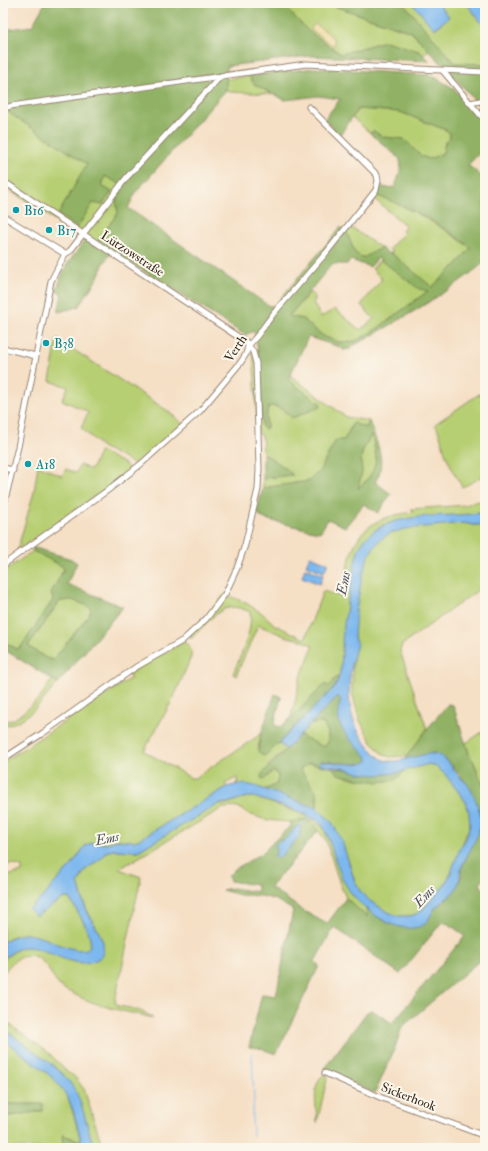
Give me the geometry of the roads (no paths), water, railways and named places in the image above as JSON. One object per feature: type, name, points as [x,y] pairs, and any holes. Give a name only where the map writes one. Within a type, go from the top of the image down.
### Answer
[{"type":"street","points":[[3,109],[11,106],[306,64],[485,72]]},
{"type":"street","points":[[443,71],[482,117]]},
{"type":"street","points":[[3,508],[13,470],[51,281],[65,254],[70,251],[127,178],[221,76]]},
{"type":"street","points":[[470,103],[485,100]]},
{"type":"street","name":"Verth","points":[[3,565],[108,490],[200,411],[246,354],[248,346],[274,313],[326,253],[376,190],[378,185],[377,176],[309,107]]},
{"type":"street","name":"Lützowstraße","points":[[3,181],[244,340],[248,346]]},
{"type":"street","points":[[3,216],[65,254]]},
{"type":"street","points":[[3,759],[136,667],[182,641],[206,619],[225,594],[237,568],[245,545],[259,480],[256,363],[254,352],[248,346]]},
{"type":"street","points":[[3,348],[36,356]]},
{"type":"street","points":[[3,468],[13,470]]},
{"type":"street","name":"Sickerhook","points":[[325,1073],[382,1098],[485,1136]]},
{"type":"water","points":[[412,3],[438,3],[449,17],[434,29]]},
{"type":"water","points":[[466,3],[483,3],[485,5],[485,27]]},
{"type":"water","points":[[485,512],[485,525],[463,523],[405,529],[391,533],[381,539],[373,548],[367,560],[362,577],[356,610],[354,638],[357,644],[353,658],[349,685],[349,699],[355,725],[362,738],[381,759],[386,761],[394,761],[430,754],[442,756],[468,785],[479,811],[481,821],[479,831],[462,866],[457,887],[450,896],[435,908],[425,924],[415,928],[404,928],[393,925],[370,912],[353,895],[344,882],[323,826],[310,817],[291,809],[254,797],[249,797],[219,804],[138,851],[113,850],[105,852],[103,857],[85,870],[78,883],[85,907],[103,942],[103,949],[100,958],[89,962],[80,963],[36,948],[23,947],[17,949],[3,959],[3,942],[14,936],[23,934],[37,936],[70,948],[82,950],[89,947],[91,941],[89,933],[69,898],[64,898],[36,916],[29,909],[47,893],[72,865],[85,846],[91,843],[106,843],[118,840],[138,840],[227,787],[238,784],[255,786],[317,808],[331,821],[342,841],[354,879],[360,891],[370,901],[397,916],[410,916],[419,913],[444,886],[450,875],[460,848],[466,839],[470,825],[466,802],[445,774],[435,766],[429,764],[396,773],[375,775],[358,773],[345,768],[320,765],[320,761],[359,764],[368,761],[368,758],[350,739],[341,726],[338,718],[338,710],[341,700],[339,697],[337,697],[286,749],[279,743],[335,687],[340,674],[343,631],[352,574],[359,548],[370,534],[382,526],[412,518]]},
{"type":"water","points":[[310,556],[328,563],[324,572],[306,565]]},
{"type":"water","points":[[305,568],[323,575],[320,584],[302,577]]},
{"type":"water","points":[[295,827],[301,827],[299,837],[279,858],[276,857],[275,855],[277,850],[275,847],[278,842],[286,838]]},
{"type":"water","points":[[3,1027],[53,1065],[70,1082],[76,1092],[84,1112],[94,1148],[83,1148],[72,1107],[60,1086],[45,1071],[3,1039]]},
{"type":"waterway","points":[[301,827],[309,816]]},
{"type":"waterway","points":[[252,1053],[254,1099],[252,1116],[253,1136]]},
{"type":"place","name":"B16","points":[[16,210]]},
{"type":"place","name":"B17","points":[[49,230]]},
{"type":"place","name":"B38","points":[[46,343]]},
{"type":"place","name":"A18","points":[[28,464]]},
{"type":"water label","name":"Ems","points":[[343,583]]},
{"type":"water label","name":"Ems","points":[[107,838]]},
{"type":"water label","name":"Ems","points":[[424,896]]}]
